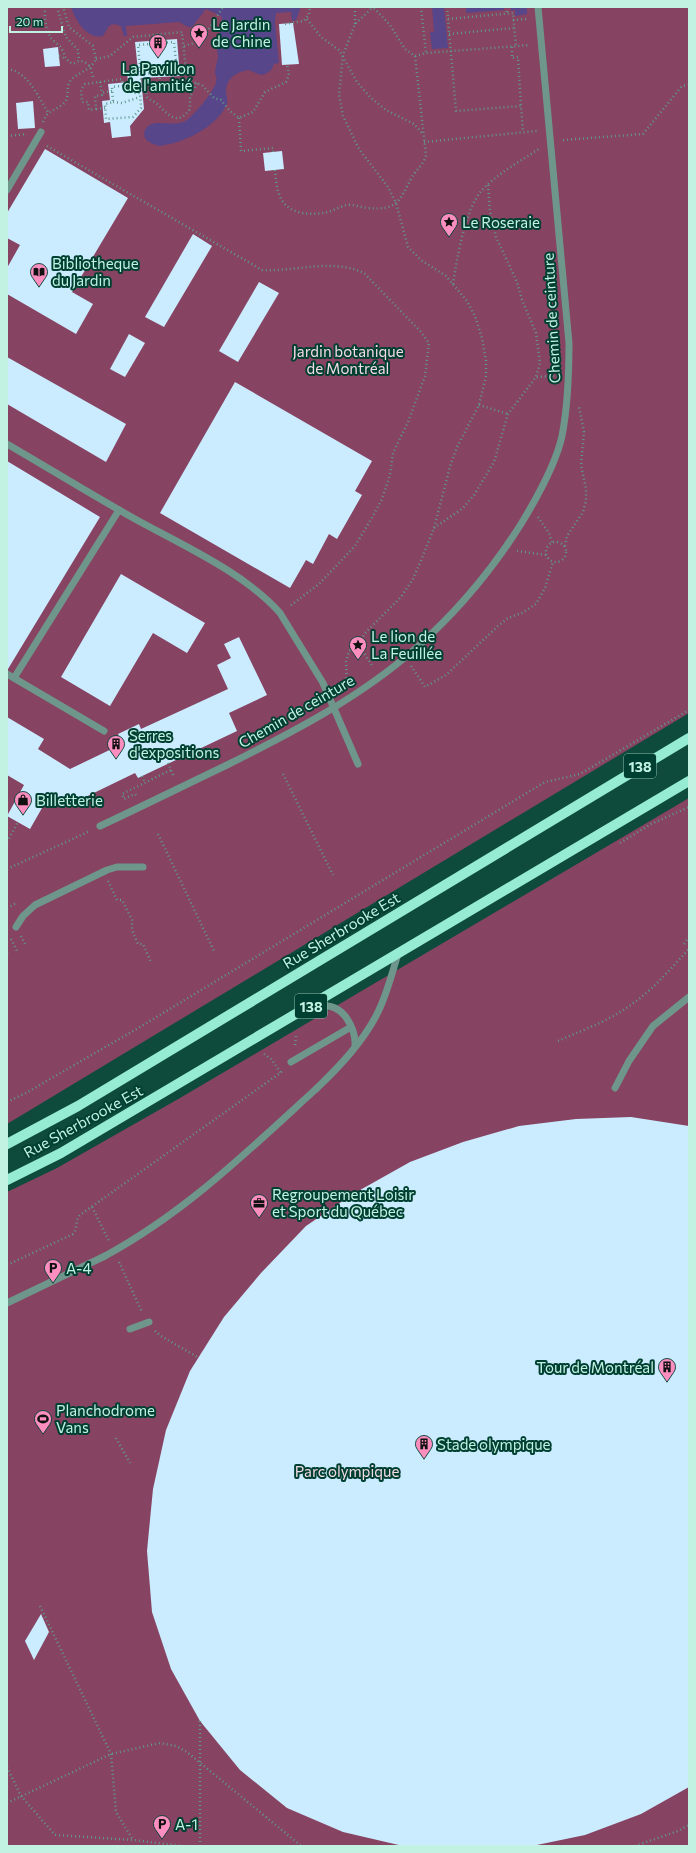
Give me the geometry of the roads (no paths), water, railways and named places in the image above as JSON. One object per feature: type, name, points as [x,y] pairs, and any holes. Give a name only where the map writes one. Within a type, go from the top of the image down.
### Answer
[{"type":"main road","name":"Rue Sherbrooke Est","points":[[7,1144],[78,1106],[592,795],[689,738]]},
{"type":"main road","name":"Rue Sherbrooke Est","points":[[7,1180],[61,1153],[689,781]]},
{"type":"lane","name":"Chemin de ceinture","points":[[100,826],[274,741],[333,707],[398,663],[432,632],[479,583],[502,553],[528,512],[552,462],[561,438],[568,393],[569,343],[538,7]]},
{"type":"lane","points":[[7,190],[41,132]]},
{"type":"lane","points":[[7,444],[119,510],[227,570],[263,596],[280,613],[323,683],[358,764]]},
{"type":"lane","points":[[14,678],[119,510]]},
{"type":"lane","points":[[7,674],[104,731]]},
{"type":"lane","points":[[16,928],[23,916],[35,905],[104,871],[117,867],[143,867]]},
{"type":"lane","points":[[7,1303],[137,1239],[168,1218],[227,1169],[316,1089],[355,1046],[378,1012],[398,954]]},
{"type":"lane","points":[[615,1088],[629,1061],[653,1026],[689,997]]},
{"type":"lane","points":[[313,1005],[325,1005],[335,1008],[344,1015],[355,1036],[355,1046]]},
{"type":"lane","points":[[291,1062],[351,1027]]},
{"type":"lane","points":[[130,1330],[149,1322]]},
{"type":"place","name":"Le Jardin de Chine","points":[[199,48]]},
{"type":"place","name":"La Pavillon de l'amitié","points":[[158,58]]},
{"type":"place","name":"Le Roseraie","points":[[449,237]]},
{"type":"place","name":"Bibliotheque du Jardin","points":[[39,287]]},
{"type":"place","name":"Le lion de La Feuillée","points":[[358,660]]},
{"type":"place","name":"Serres d'expositions","points":[[116,759]]},
{"type":"place","name":"Billetterie","points":[[23,815]]},
{"type":"place","name":"Regroupement Loisir et Sport du Québec","points":[[259,1218]]},
{"type":"place","name":"A-4","points":[[53,1283]]},
{"type":"place","name":"Tour de Montréal","points":[[667,1382]]},
{"type":"place","name":"Planchodrome Vans","points":[[43,1434]]},
{"type":"place","name":"Stade olympique","points":[[424,1459]]},
{"type":"place","name":"A-1","points":[[162,1839]]},
{"type":"park label","name":"Jardin botanique de Montréal","points":[[348,360]]},
{"type":"park label","name":"Parc olympique","points":[[347,1471]]}]
